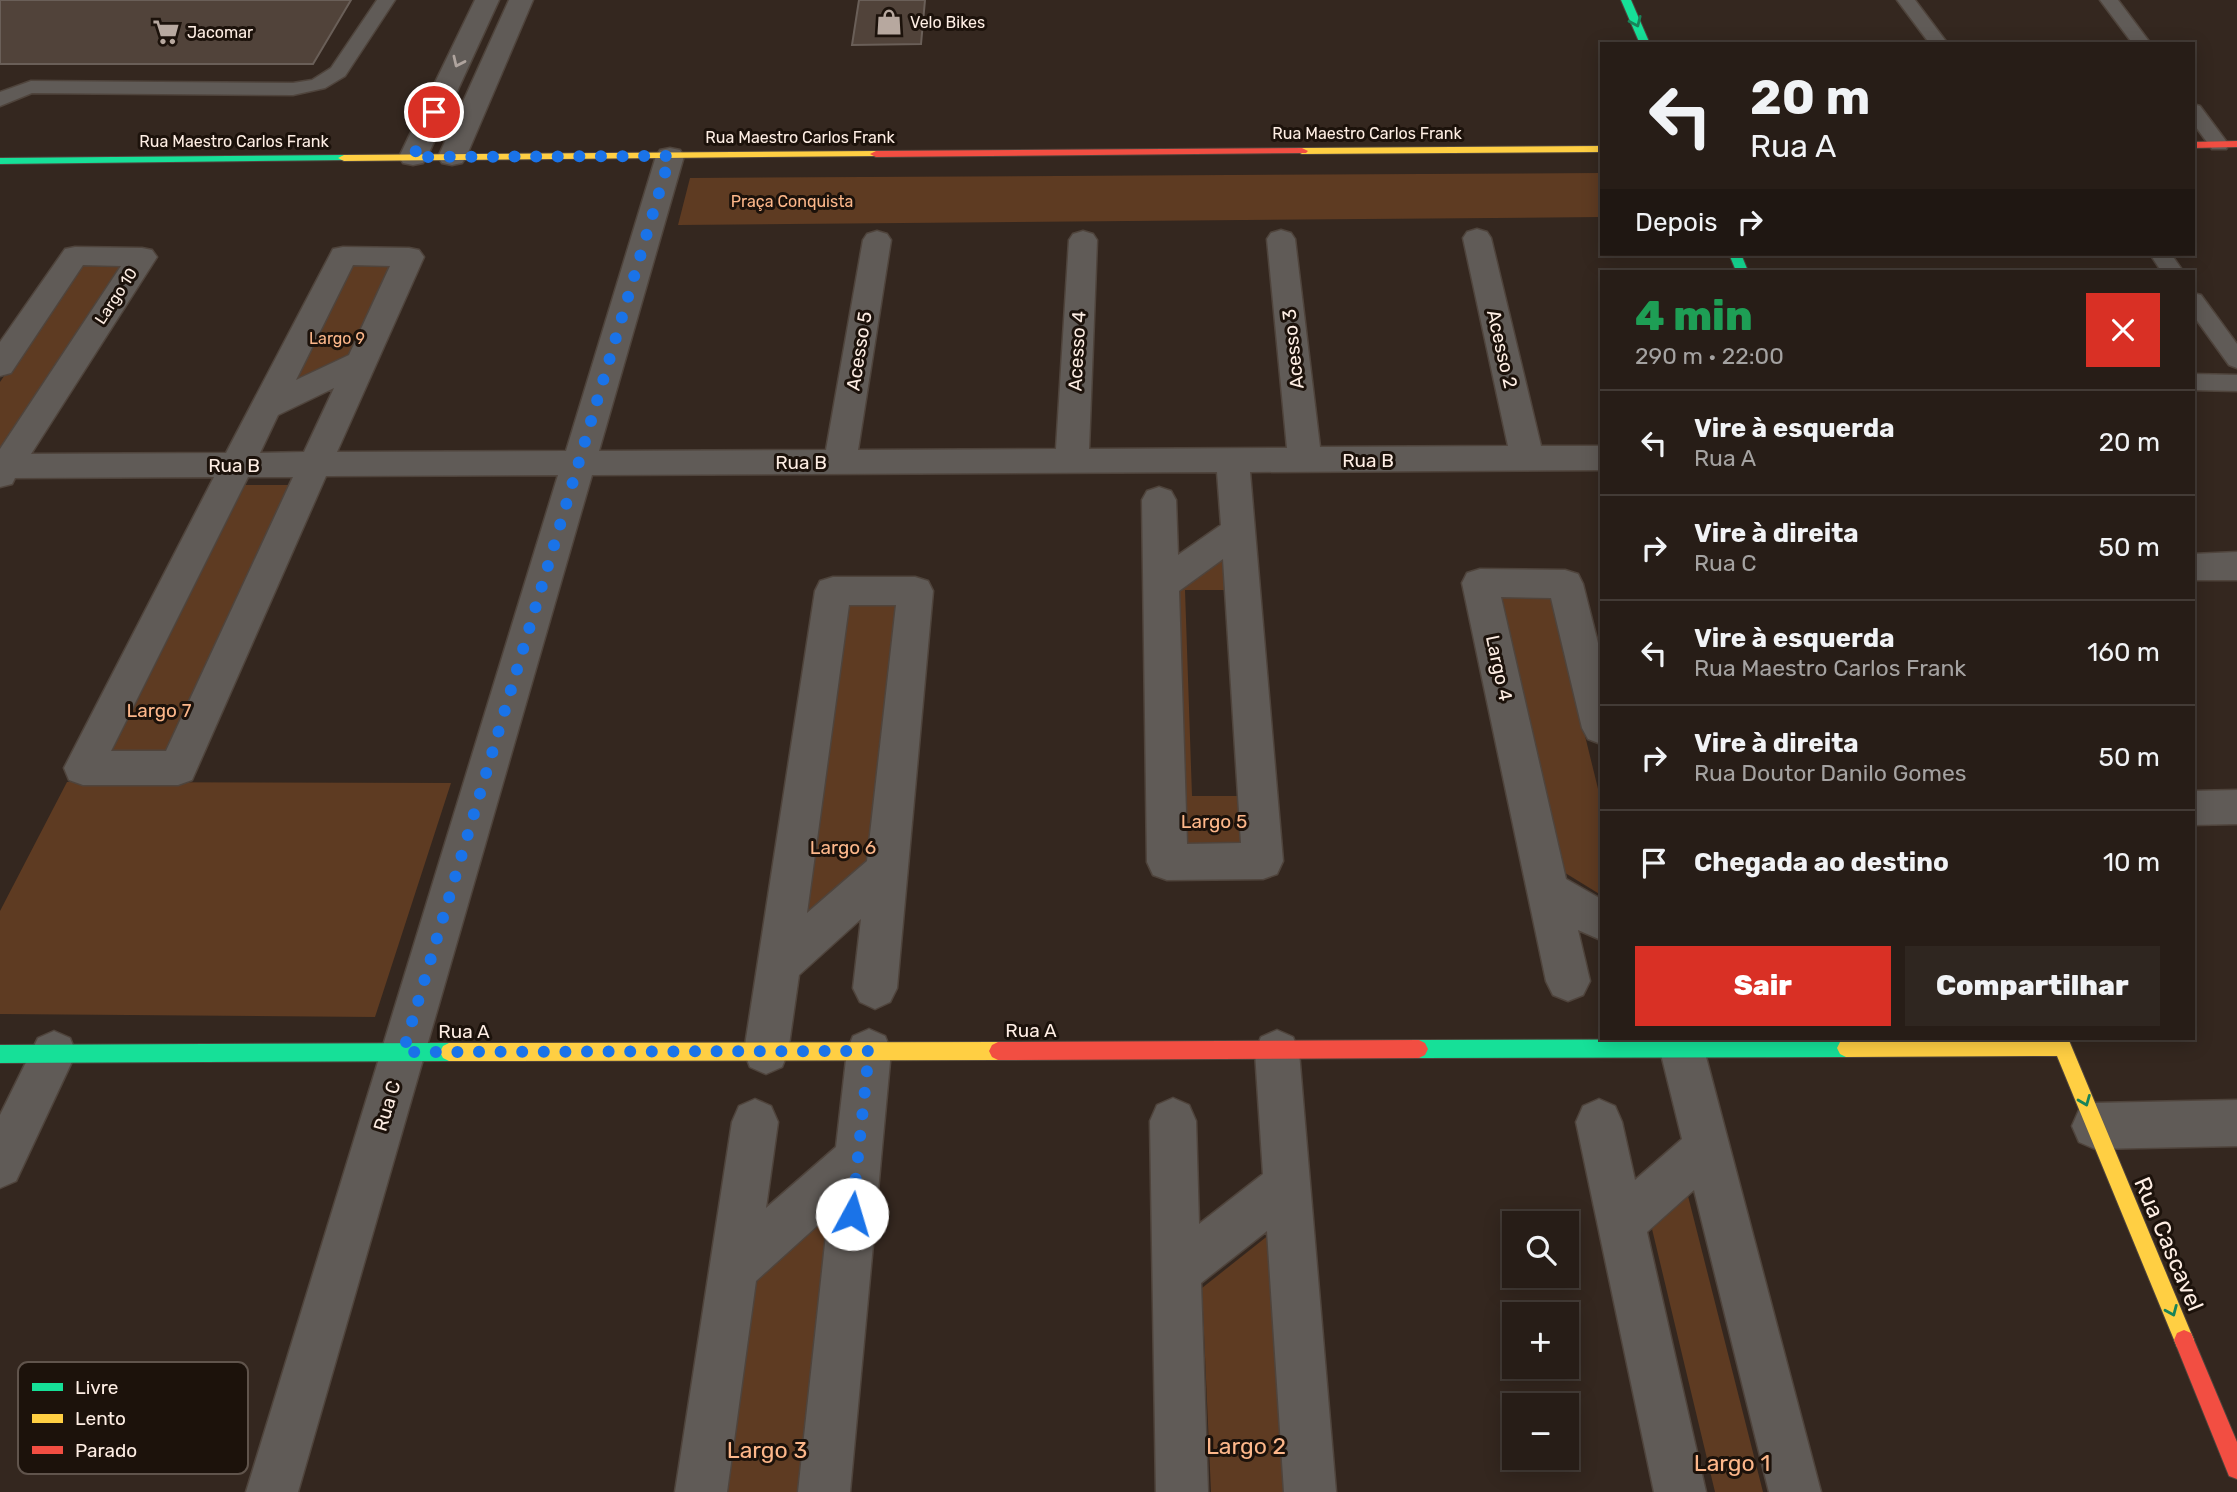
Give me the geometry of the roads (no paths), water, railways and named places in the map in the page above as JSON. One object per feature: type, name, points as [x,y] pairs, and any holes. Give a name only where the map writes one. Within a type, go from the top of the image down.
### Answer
[{"type":"main road","points":[[1626,0],[1644,42]]},
{"type":"main road","points":[[2195,145],[2228,144]]},
{"type":"main road","name":"Rua Maestro Carlos Frank","points":[[0,161],[1600,149]]},
{"type":"main road","name":"Rua A","points":[[0,1054],[1277,1052],[1681,1043],[2061,1042]]},
{"type":"main road","name":"Rua Cascavel","points":[[2061,1042],[2237,1468]]},
{"type":"street","points":[[413,157],[487,0]]},
{"type":"street","points":[[452,157],[521,0]]},
{"type":"street","name":"Rua C","points":[[272,1492],[670,156]]},
{"type":"street","name":"Acesso 2","points":[[1477,238],[1527,459]]},
{"type":"street","name":"Acesso 3","points":[[1281,239],[1305,460]]},
{"type":"street","name":"Acesso 5","points":[[840,462],[877,240]]},
{"type":"street","name":"Acesso 4","points":[[1072,461],[1083,240]]},
{"type":"street","name":"Largo 10","points":[[0,365],[75,256],[142,257],[2,469]]},
{"type":"street","points":[[343,256],[408,257],[361,362],[178,768],[82,768],[343,256]]},
{"type":"street","points":[[267,407],[361,362]]},
{"type":"street","name":"Rua B","points":[[2,469],[237,465],[1600,458]]},
{"type":"street","points":[[1159,500],[1167,862],[1263,861],[1233,460]]},
{"type":"street","points":[[1162,584],[1238,531]]},
{"type":"street","points":[[2195,566],[2237,566]]},
{"type":"street","name":"Largo 4","points":[[1568,981],[1480,583],[1565,584],[1600,724]]},
{"type":"street","points":[[765,1052],[834,591],[915,591],[875,988]]},
{"type":"street","points":[[2195,808],[2237,807]]},
{"type":"street","points":[[778,966],[886,870]]},
{"type":"street","points":[[1548,890],[1600,920]]},
{"type":"street","points":[[1681,1043],[1795,1492]]},
{"type":"street","points":[[824,1492],[869,1051]]},
{"type":"street","points":[[1277,1052],[1310,1492]]},
{"type":"street","points":[[0,1165],[54,1054]]},
{"type":"street","points":[[1173,1121],[1182,1492]]},
{"type":"street","points":[[701,1492],[755,1122]]},
{"type":"street","points":[[1599,1122],[1680,1492]]},
{"type":"street","points":[[2095,1126],[2237,1123]]},
{"type":"street","points":[[1621,1224],[1707,1147]]},
{"type":"street","points":[[734,1268],[858,1159]]},
{"type":"street","points":[[1177,1272],[1288,1184]]},
{"type":"lane","points":[[0,100],[14,92],[32,87],[293,89],[318,84],[338,72],[386,0]]},
{"type":"lane","points":[[1906,0],[1938,42]]},
{"type":"lane","points":[[2109,0],[2140,42]]},
{"type":"lane","points":[[2195,112],[2228,144]]},
{"type":"lane","points":[[2195,307],[2237,360]]},
{"type":"lane","points":[[2195,382],[2237,383]]},
{"type":"place","name":"Velo Bikes","points":[[889,22]]},
{"type":"place","name":"Jacomar","points":[[166,32]]},
{"type":"park label","name":"Praça Conquista","points":[[792,201]]},
{"type":"park label","name":"Largo 9","points":[[337,338]]},
{"type":"park label","name":"Largo 7","points":[[159,710]]},
{"type":"park label","name":"Largo 5","points":[[1214,821]]},
{"type":"park label","name":"Largo 6","points":[[843,847]]},
{"type":"park label","name":"Largo 2","points":[[1246,1446]]},
{"type":"park label","name":"Largo 3","points":[[767,1450]]},
{"type":"park label","name":"Largo 1","points":[[1732,1463]]}]
